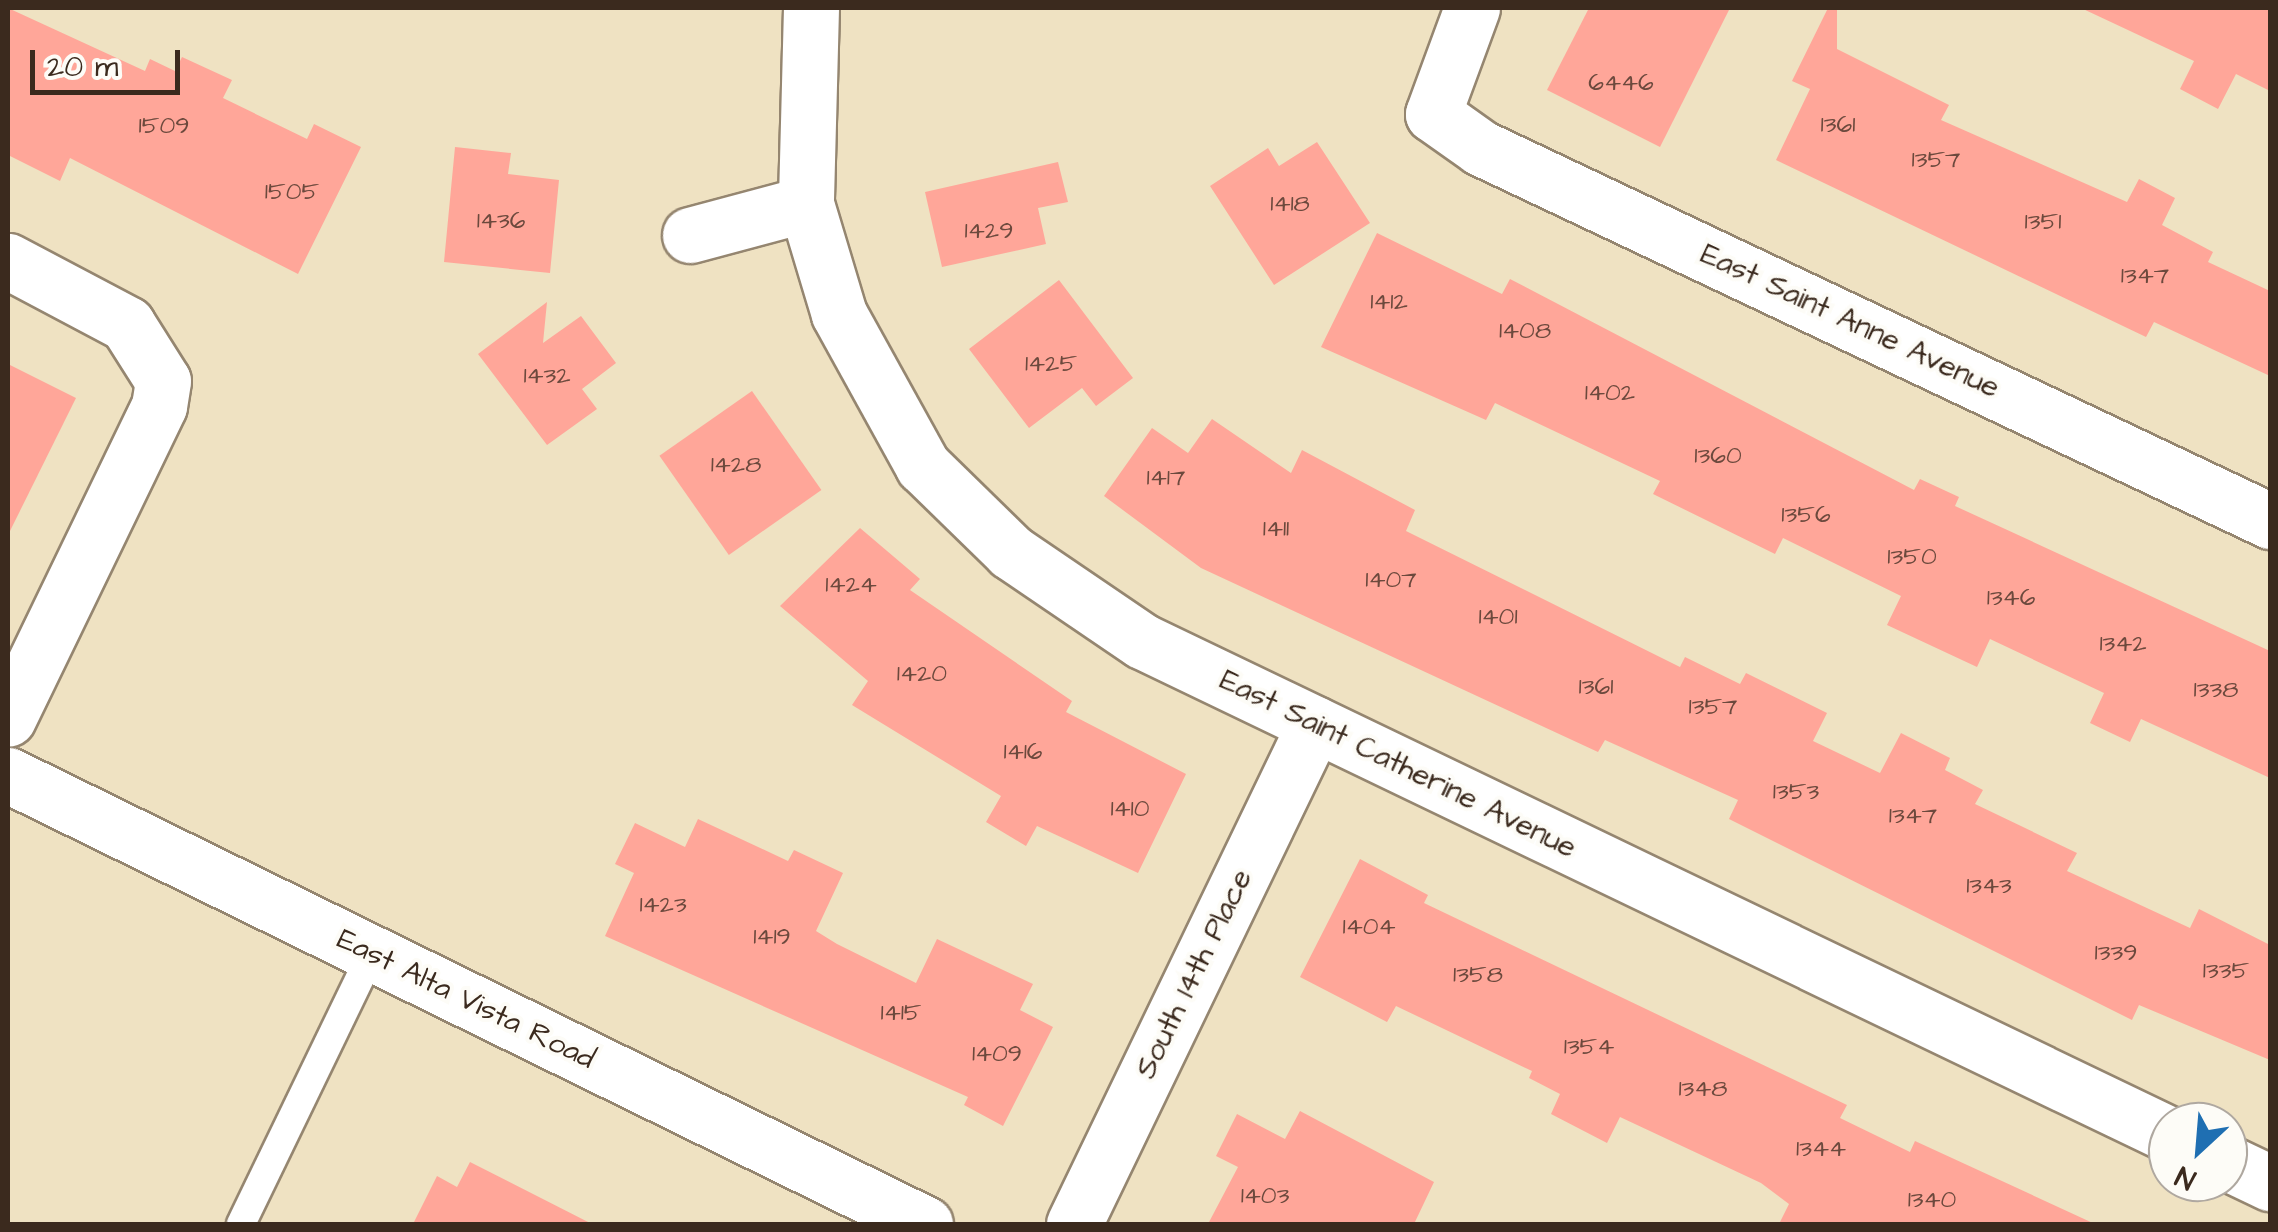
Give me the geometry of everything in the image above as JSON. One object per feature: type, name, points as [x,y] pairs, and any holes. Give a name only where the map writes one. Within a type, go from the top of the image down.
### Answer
[{"type":"street","name":"East Saint Catherine Avenue","points":[[811,8],[806,204],[839,314],[923,466],[1011,552],[1142,641],[2148,1124]]},
{"type":"street","name":"East Saint Anne Avenue","points":[[1472,8],[1433,114],[1481,148],[2270,521]]},
{"type":"street","points":[[690,235],[806,204]]},
{"type":"street","points":[[8,262],[127,324],[162,381],[159,406],[8,718]]},
{"type":"street","name":"South 14th Place","points":[[1074,1224],[1315,724]]},
{"type":"street","name":"East Alta Vista Road","points":[[8,775],[924,1224]]},
{"type":"lane","points":[[241,1224],[372,953]]},
{"type":"building","points":[[8,8],[145,71],[150,59],[175,71],[182,57],[232,80],[223,98],[307,139],[314,124],[361,147],[298,274],[70,158],[60,181],[8,155]]},
{"type":"building","points":[[1589,8],[1730,8],[1660,147],[1547,90]]},
{"type":"building","points":[[1828,8],[1837,8],[1837,49],[1949,105],[1941,120],[2127,202],[2139,179],[2175,198],[2162,225],[2213,252],[2208,262],[2270,291],[2270,376],[2154,322],[2146,337],[1776,160],[1810,89],[1792,81]]},
{"type":"building","points":[[2081,8],[2270,8],[2270,91],[2236,74],[2218,109],[2180,89],[2194,61]]},
{"type":"building","points":[[1317,142],[1370,223],[1274,285],[1210,186],[1268,148],[1279,166]]},
{"type":"building","points":[[455,147],[511,153],[508,174],[559,180],[550,273],[444,262]]},
{"type":"building","points":[[1058,162],[1068,202],[1038,208],[1046,244],[942,267],[925,192]]},
{"type":"building","points":[[1377,233],[1502,294],[1510,279],[1914,490],[1920,479],[1959,497],[1955,506],[2270,651],[2270,778],[2141,719],[2130,742],[2090,723],[2104,693],[1990,639],[1977,667],[1887,625],[1901,596],[1783,538],[1775,554],[1653,494],[1660,481],[1495,403],[1486,420],[1321,347]]},
{"type":"building","points":[[1059,280],[1133,378],[1096,406],[1082,388],[1029,428],[969,349]]},
{"type":"building","points":[[547,302],[543,343],[581,316],[616,363],[582,389],[597,409],[547,445],[478,354]]},
{"type":"building","points":[[8,364],[76,398],[8,535]]},
{"type":"building","points":[[752,391],[821,490],[729,555],[659,456]]},
{"type":"building","points":[[1212,419],[1291,473],[1302,450],[1415,510],[1406,531],[1680,667],[1685,657],[1740,684],[1746,673],[1827,713],[1813,741],[1880,773],[1901,733],[1950,758],[1945,770],[1983,790],[1975,804],[2077,853],[2067,871],[2190,928],[2199,909],[2270,945],[2270,1060],[2139,1005],[2132,1020],[1729,819],[1738,800],[1605,740],[1598,752],[1201,568],[1104,496],[1152,428],[1188,453]]},
{"type":"building","points":[[860,528],[920,579],[910,590],[1072,701],[1066,712],[1186,774],[1138,873],[1037,826],[1026,846],[986,822],[1001,796],[852,705],[868,681],[780,606]]},
{"type":"building","points":[[698,819],[788,861],[794,850],[843,873],[816,931],[916,983],[937,939],[1033,984],[1020,1010],[1053,1027],[1003,1126],[964,1105],[968,1097],[605,936],[634,873],[615,864],[635,823],[685,847]]},
{"type":"building","points":[[1360,859],[1428,895],[1424,903],[1847,1105],[1840,1118],[1910,1152],[1915,1141],[2095,1224],[1779,1224],[1789,1204],[1761,1183],[1620,1117],[1607,1143],[1551,1114],[1560,1094],[1529,1078],[1532,1071],[1396,1006],[1387,1022],[1300,977]]},
{"type":"building","points":[[1300,1111],[1434,1182],[1414,1224],[1208,1224],[1238,1167],[1216,1156],[1237,1114],[1285,1139]]},
{"type":"building","points":[[470,1162],[592,1224],[413,1224],[437,1176],[457,1187]]}]
